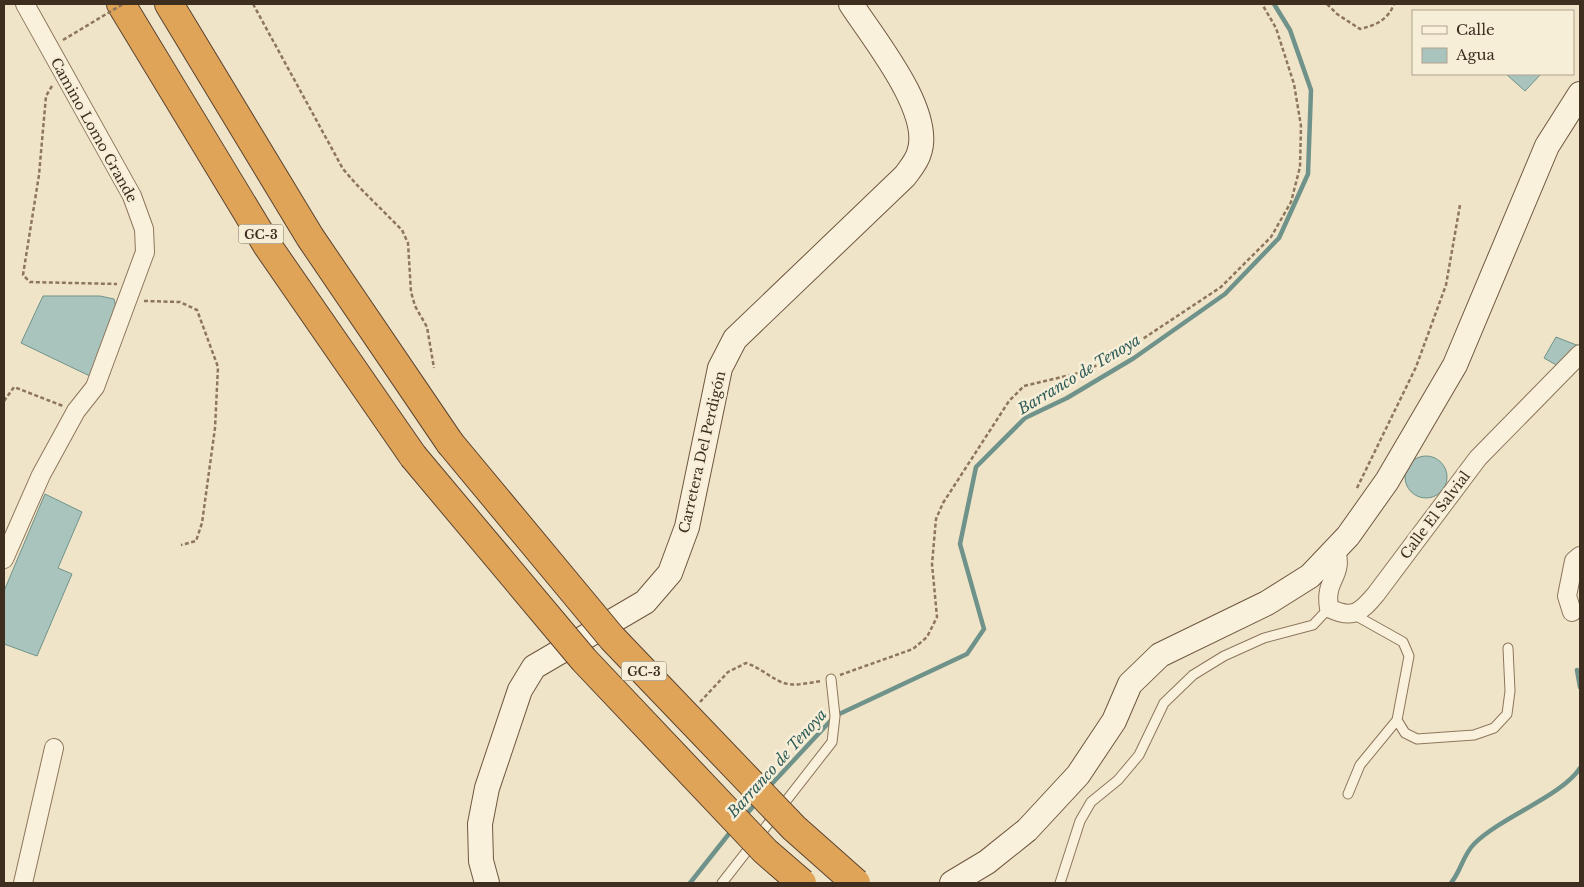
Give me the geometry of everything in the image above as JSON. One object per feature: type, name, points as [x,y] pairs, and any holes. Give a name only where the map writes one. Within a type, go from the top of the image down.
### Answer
[{"type":"highway","name":"GC-3","points":[[122,4],[267,245],[413,456],[584,660],[765,851],[802,883]]},
{"type":"highway","name":"GC-3","points":[[169,4],[310,236],[450,442],[612,638],[794,828],[856,883]]},
{"type":"street","name":"Camino Lomo Grande","points":[[4,559],[41,475],[76,411],[96,387],[145,252],[144,229],[132,196],[25,4]]},
{"type":"street","name":"Carretera Del Perdigón","points":[[487,883],[481,860],[480,824],[487,788],[520,690],[534,667],[645,602],[670,573],[687,527],[720,368],[735,339],[905,176],[920,153],[922,130],[914,102],[851,4]]},
{"type":"street","points":[[952,883],[987,862],[1027,830],[1078,775],[1114,721],[1130,684],[1160,655],[1267,603],[1310,576],[1348,536],[1387,481],[1455,365],[1547,146],[1580,94]]},
{"type":"street","name":"Calle El Salvial","points":[[1353,614],[1364,609],[1478,458],[1580,354]]},
{"type":"street","points":[[1336,549],[1340,563],[1337,573],[1329,583],[1327,596],[1329,608],[1341,614],[1353,614]]},
{"type":"street","points":[[1572,612],[1567,596],[1574,561],[1580,556]]},
{"type":"street","points":[[23,883],[54,748]]},
{"type":"lane","points":[[1060,883],[1080,821],[1091,802],[1118,780],[1139,755],[1164,703],[1193,675],[1224,656],[1264,638],[1313,626],[1329,608]]},
{"type":"lane","points":[[1348,794],[1360,764],[1397,720],[1409,656],[1403,642],[1353,614]]},
{"type":"lane","points":[[1397,720],[1405,733],[1417,739],[1474,735],[1494,728],[1507,714],[1510,691],[1508,648]]},
{"type":"lane","points":[[722,883],[832,742],[835,716],[831,678]]},
{"type":"path","points":[[63,40],[122,4]]},
{"type":"path","points":[[253,4],[343,169],[356,185],[402,230],[408,243],[411,292],[415,306],[427,327],[434,368]]},
{"type":"path","points":[[697,705],[728,672],[746,663],[759,667],[782,682],[803,684],[831,678],[912,650],[927,637],[938,617],[932,564],[936,519],[942,504],[999,417],[1024,386],[1083,372],[1123,352],[1222,287],[1271,236],[1291,202],[1300,167],[1301,126],[1294,84],[1276,28],[1262,4]]},
{"type":"path","points":[[1327,4],[1337,14],[1360,29],[1377,25],[1390,13],[1394,4]]},
{"type":"path","points":[[66,77],[50,88],[46,96],[39,175],[24,275],[30,282],[116,283],[130,294],[180,302],[198,310],[218,368],[215,428],[202,523],[196,541],[181,545]]},
{"type":"path","points":[[1353,497],[1416,367],[1446,285],[1460,205]]},
{"type":"path","points":[[4,401],[14,386],[76,411]]},
{"type":"water","points":[[1507,75],[1540,75],[1525,91]]},
{"type":"water","points":[[43,296],[100,296],[114,299],[117,311],[94,378],[21,343]]},
{"type":"water","points":[[1556,337],[1579,346],[1558,366],[1544,358]]},
{"type":"water","points":[[1430,456],[1438,459],[1444,465],[1447,477],[1444,489],[1438,495],[1422,498],[1414,495],[1408,489],[1405,473],[1408,465],[1414,459]]},
{"type":"water","points":[[45,494],[82,512],[58,568],[72,574],[37,656],[4,644],[4,591]]},
{"type":"waterway","name":"Barranco de Tenoya","points":[[768,788],[835,716],[967,654],[984,629],[960,544],[976,467],[1025,418],[1067,398],[1134,358],[1225,294],[1279,238],[1308,174],[1311,90],[1290,30],[1274,4]]},
{"type":"waterway","points":[[1577,670],[1580,687]]},
{"type":"waterway","points":[[1451,883],[1474,844],[1499,825],[1560,788],[1580,768]]},
{"type":"waterway","name":"Barranco de Tenoya","points":[[744,817],[757,802]]},
{"type":"waterway","name":"Barranco de Tenoya","points":[[690,883],[732,830]]}]
